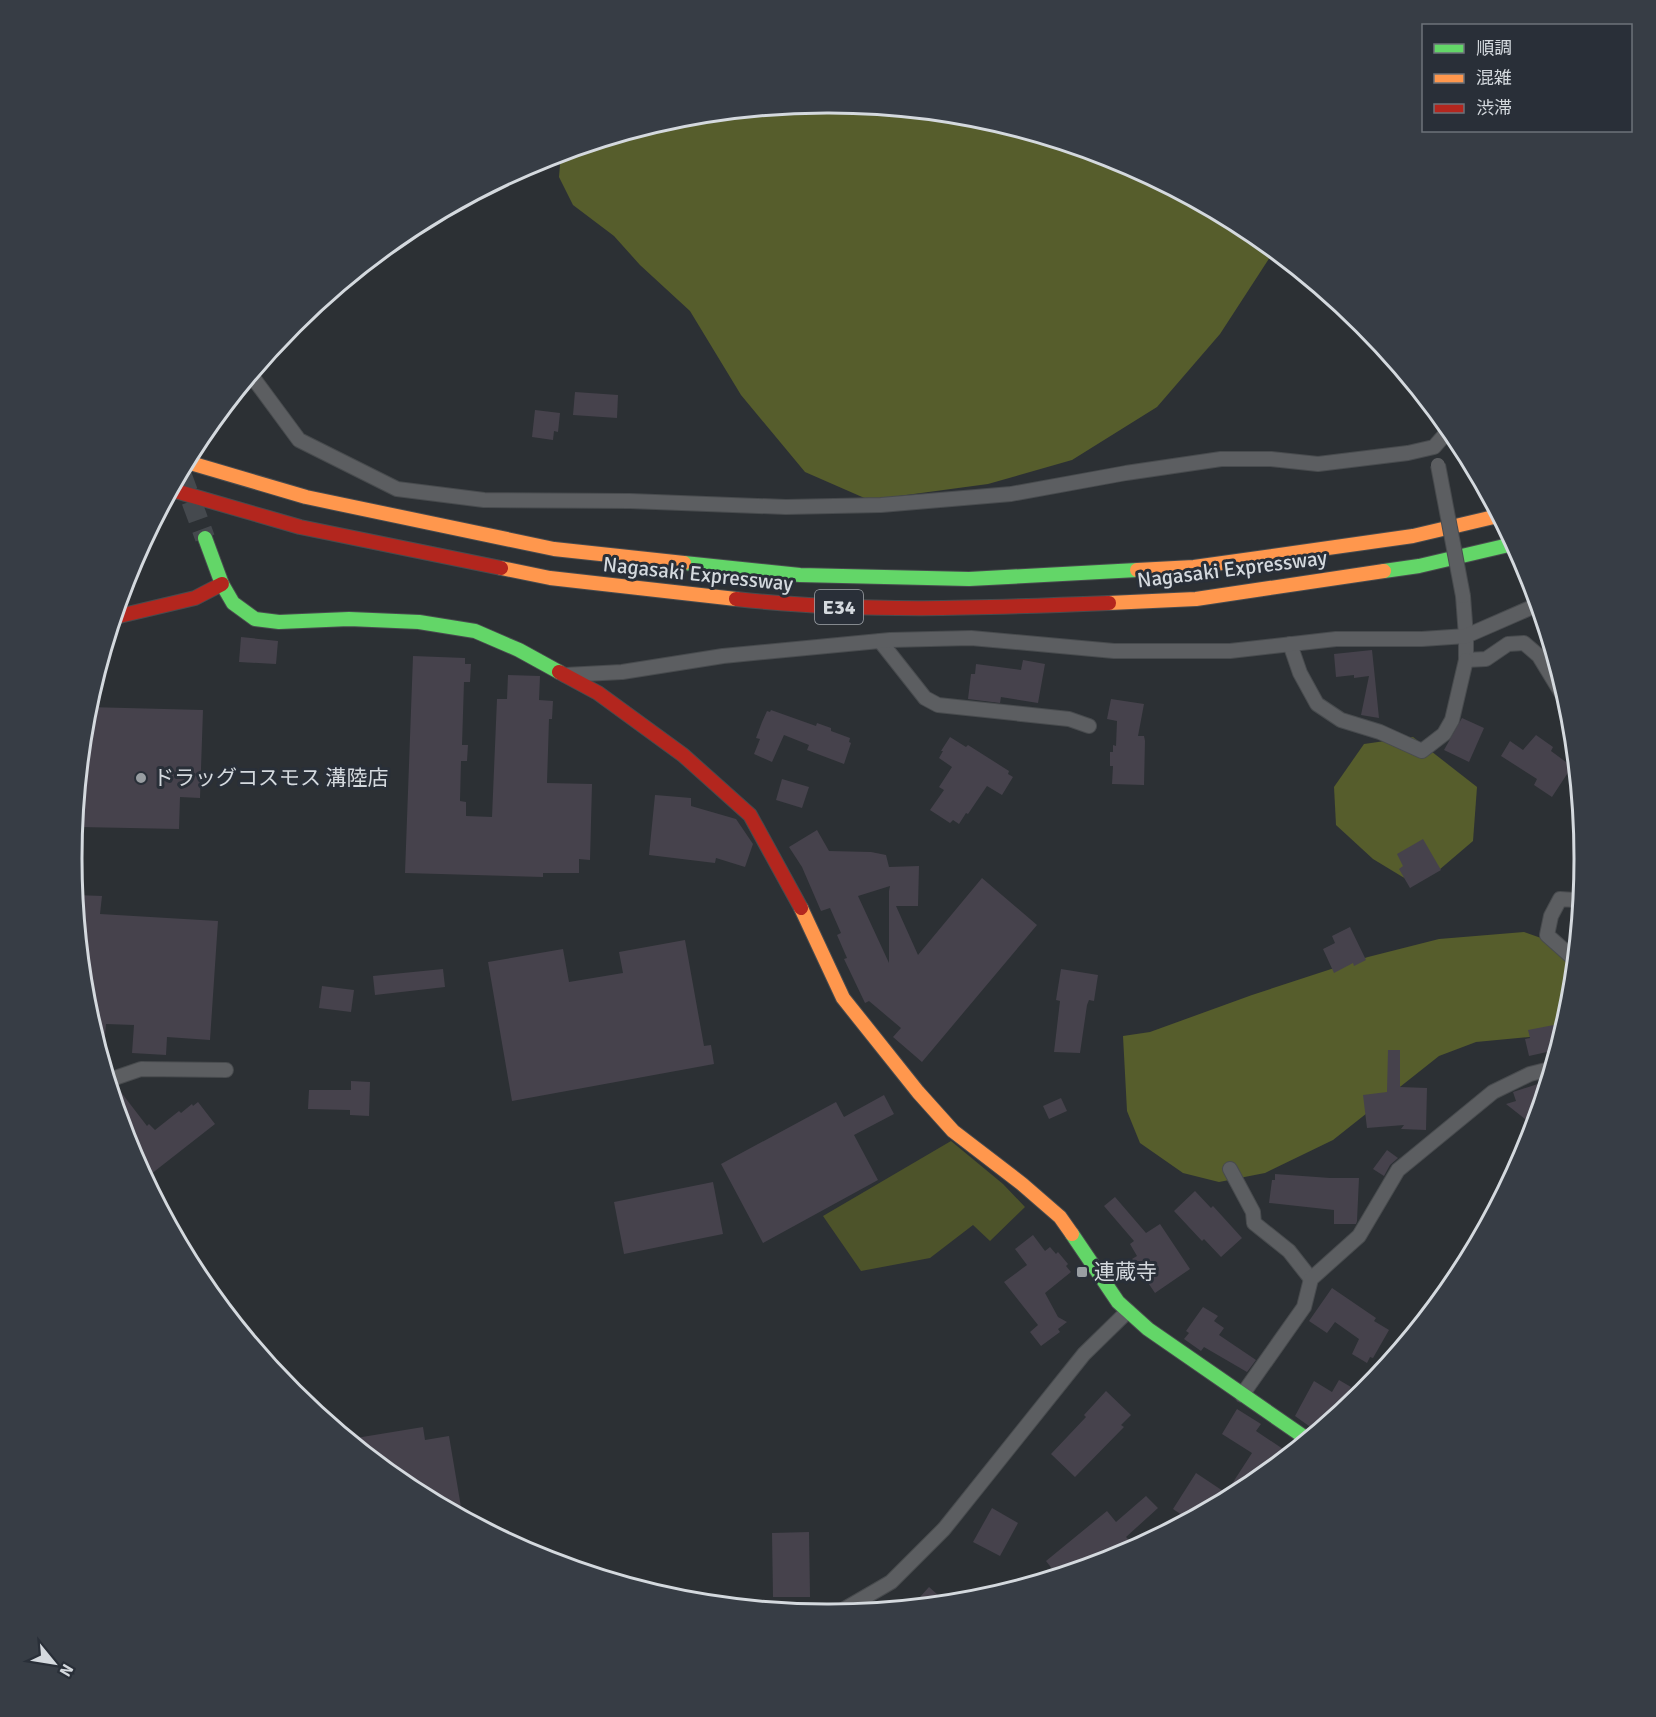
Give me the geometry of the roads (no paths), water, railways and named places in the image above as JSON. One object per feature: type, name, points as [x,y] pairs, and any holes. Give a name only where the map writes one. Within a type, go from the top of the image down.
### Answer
[{"type":"main road","name":"Nagasaki Expressway","points":[[195,464],[306,497],[554,549],[800,575],[969,579],[1194,567],[1413,536],[1491,518]]},
{"type":"main road","name":"Nagasaki Expressway","points":[[179,492],[300,527],[550,578],[799,606],[971,609],[1196,599],[1419,566],[1505,546]]},
{"type":"main road","points":[[205,538],[222,584],[233,603],[255,619],[279,622],[349,619],[419,622],[475,631],[519,650],[598,693],[683,755],[750,815],[794,892],[843,998],[918,1092],[953,1131],[1022,1184],[1060,1217],[1118,1302],[1148,1329],[1301,1435]]},
{"type":"main road","points":[[123,615],[195,598],[222,584]]},
{"type":"street","points":[[256,382],[299,440],[397,489],[484,500],[630,501],[786,507],[881,505],[1011,494],[1126,473],[1221,459],[1271,459],[1318,464],[1408,453],[1434,447],[1443,437]]},
{"type":"street","points":[[1290,645],[1300,673],[1317,704],[1341,720],[1380,732],[1422,751],[1444,734],[1452,720],[1466,660],[1466,636],[1462,596],[1434,447]]},
{"type":"street","points":[[565,675],[622,672],[723,656],[880,641],[971,638],[1114,651],[1230,651],[1336,639],[1422,639],[1466,636],[1530,608]]},
{"type":"street","points":[[880,641],[925,698],[938,705],[1069,719],[1089,726]]},
{"type":"street","points":[[1466,660],[1486,659],[1508,644],[1524,643],[1539,656],[1550,674]]},
{"type":"street","points":[[1567,953],[1547,935],[1551,916],[1560,899],[1572,900]]},
{"type":"street","points":[[116,1078],[141,1069],[226,1070]]},
{"type":"street","points":[[1242,1395],[1304,1307],[1311,1279],[1359,1236],[1398,1170],[1493,1092],[1530,1074],[1542,1072]]},
{"type":"street","points":[[1230,1169],[1253,1212],[1254,1223],[1289,1251],[1311,1279]]},
{"type":"street","points":[[854,1603],[891,1581],[944,1529],[1084,1354],[1128,1311]]},
{"type":"tunnel","points":[[184,482],[205,538]]},
{"type":"place","name":"ドラッグコスモス 溝陸店","points":[[141,778]]},
{"type":"place","name":"連蔵寺","points":[[1082,1272]]}]
